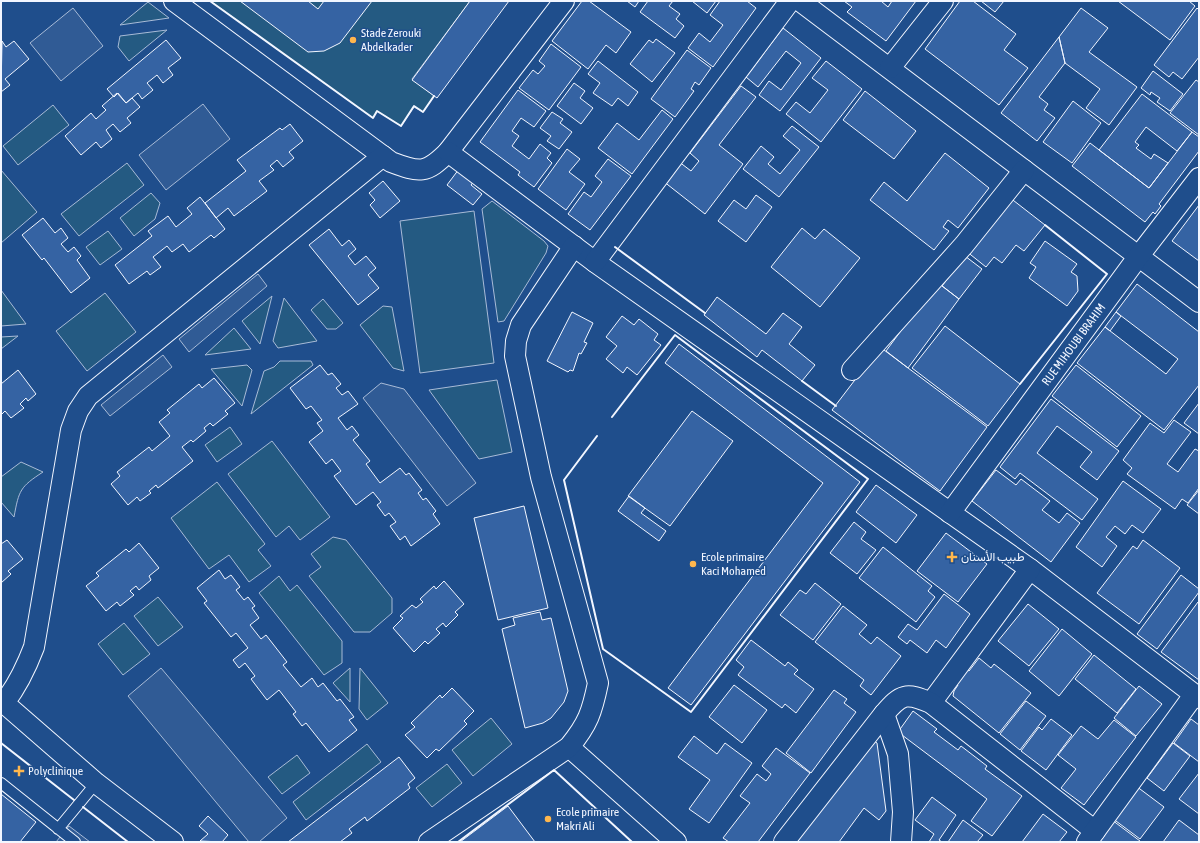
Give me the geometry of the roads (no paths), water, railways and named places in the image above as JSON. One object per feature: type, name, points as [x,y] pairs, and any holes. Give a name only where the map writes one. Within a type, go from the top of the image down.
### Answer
[{"type":"street","points":[[174,1],[383,156],[412,171],[433,167],[448,152],[564,1]]},
{"type":"street","points":[[595,262],[790,1]]},
{"type":"street","points":[[800,1],[1199,302]]},
{"type":"street","points":[[890,68],[943,1]]},
{"type":"street","points":[[448,152],[595,262],[1030,568],[1197,697],[1091,837],[931,703],[918,697],[905,696],[897,700],[884,714],[784,842]]},
{"type":"street","points":[[173,842],[96,783],[3,702],[15,689],[24,673],[34,647],[71,430],[78,411],[88,396],[383,156]]},
{"type":"street","points":[[852,370],[964,245],[1024,170]]},
{"type":"street","name":"RUE MIHOUBI BRAHIM","points":[[950,513],[1138,257],[1199,178]]},
{"type":"street","points":[[429,842],[570,747],[583,729],[593,710],[598,683],[541,477],[515,356],[516,341],[521,325],[574,246]]},
{"type":"street","points":[[931,703],[1030,568]]},
{"type":"street","points":[[884,714],[898,754],[903,812],[901,842]]},
{"type":"street","points":[[570,747],[676,842]]},
{"type":"lane","points":[[1,783],[75,842]]},
{"type":"lane","points":[[58,829],[96,783]]},
{"type":"place","name":"Stade Zerouki Abdelkader","points":[[353,40]]},
{"type":"place","name":"طبيب الأسنان","points":[[952,557]]},
{"type":"place","name":"Ecole primaire Kaci Mohamed","points":[[693,564]]},
{"type":"place","name":"Polyclinique","points":[[19,771]]},
{"type":"place","name":"Ecole primaire Makri Ali","points":[[548,819]]}]
